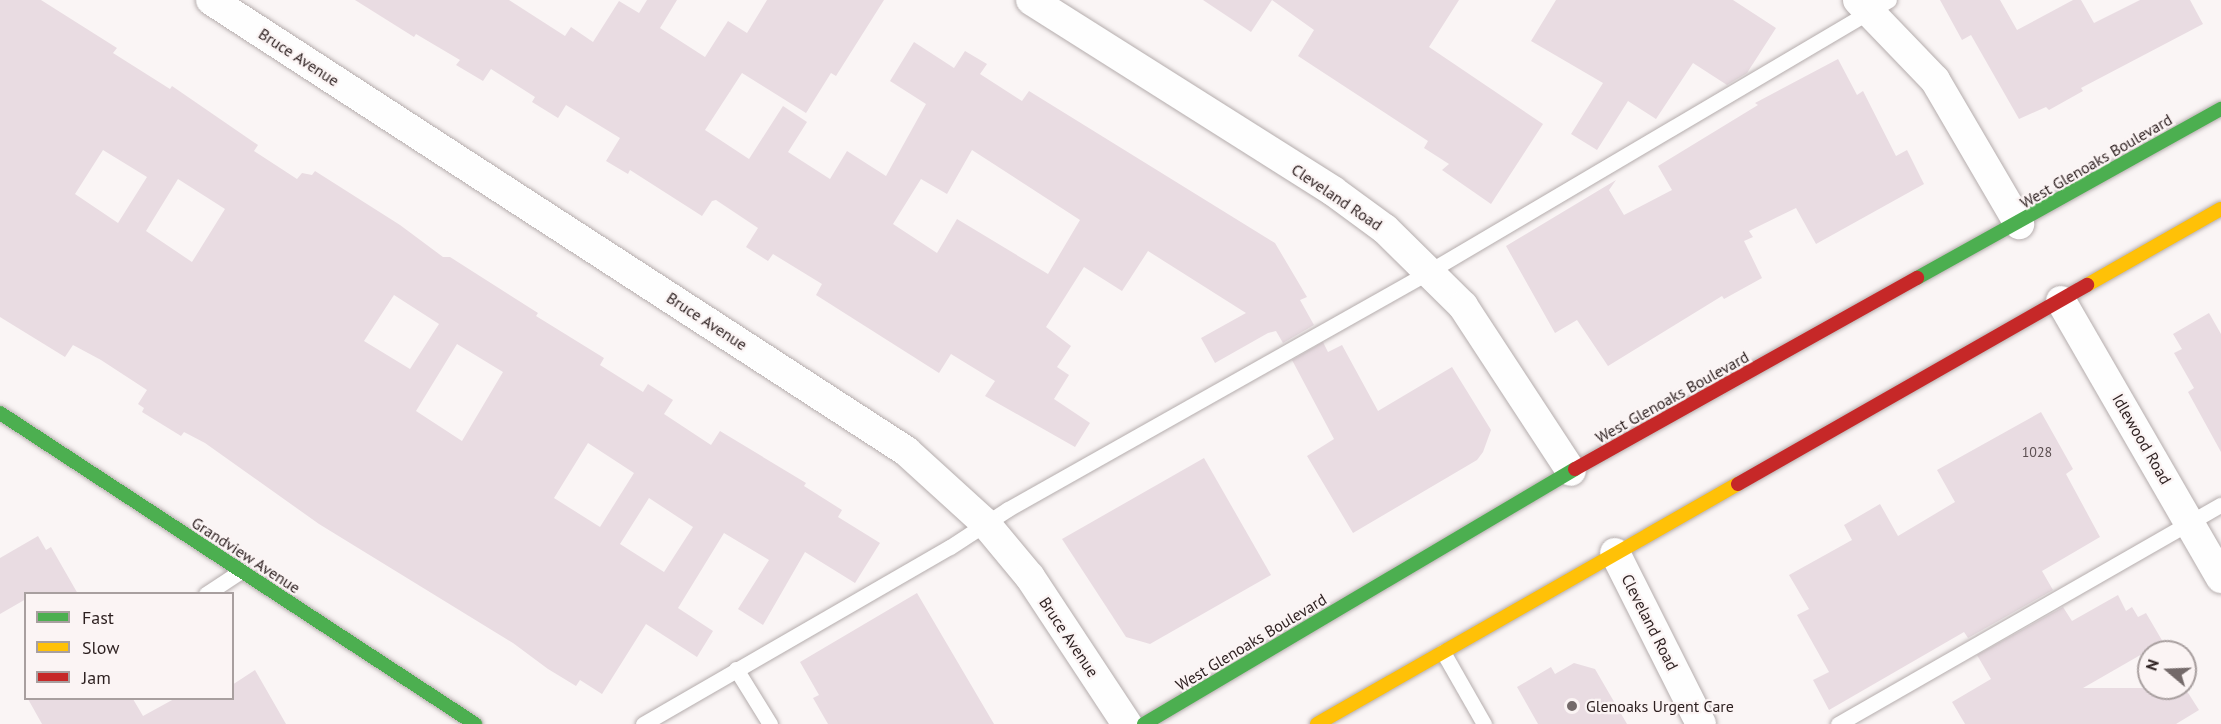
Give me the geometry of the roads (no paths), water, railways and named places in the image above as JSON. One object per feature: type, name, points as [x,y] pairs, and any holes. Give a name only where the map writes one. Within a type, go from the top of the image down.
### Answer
[{"type":"main road","name":"West Glenoaks Boulevard","points":[[1144,724],[1571,471],[2019,224],[2221,109]]},
{"type":"main road","points":[[1317,724],[2221,209]]},
{"type":"main road","name":"Grandview Avenue","points":[[0,413],[475,724]]},
{"type":"street","name":"Bruce Avenue","points":[[211,0],[906,451],[985,523],[1030,577],[1127,724]]},
{"type":"street","name":"Cleveland Road","points":[[1031,0],[1333,191],[1384,229],[1463,306],[1571,471]]},
{"type":"street","points":[[1872,4],[1935,80],[2019,224]]},
{"type":"street","name":"Idlewood Road","points":[[2061,301],[2221,578]]},
{"type":"street","name":"Cleveland Road","points":[[1615,553],[1701,724]]},
{"type":"lane","points":[[643,724],[950,548],[985,523],[1428,272],[1872,4]]},
{"type":"lane","points":[[1838,724],[2221,505]]},
{"type":"lane","points":[[209,592],[241,571]]},
{"type":"lane","points":[[1443,652],[1484,724]]},
{"type":"lane","points":[[736,669],[770,724]]},
{"type":"place","name":"Glenoaks Urgent Care","points":[[1572,706]]}]
